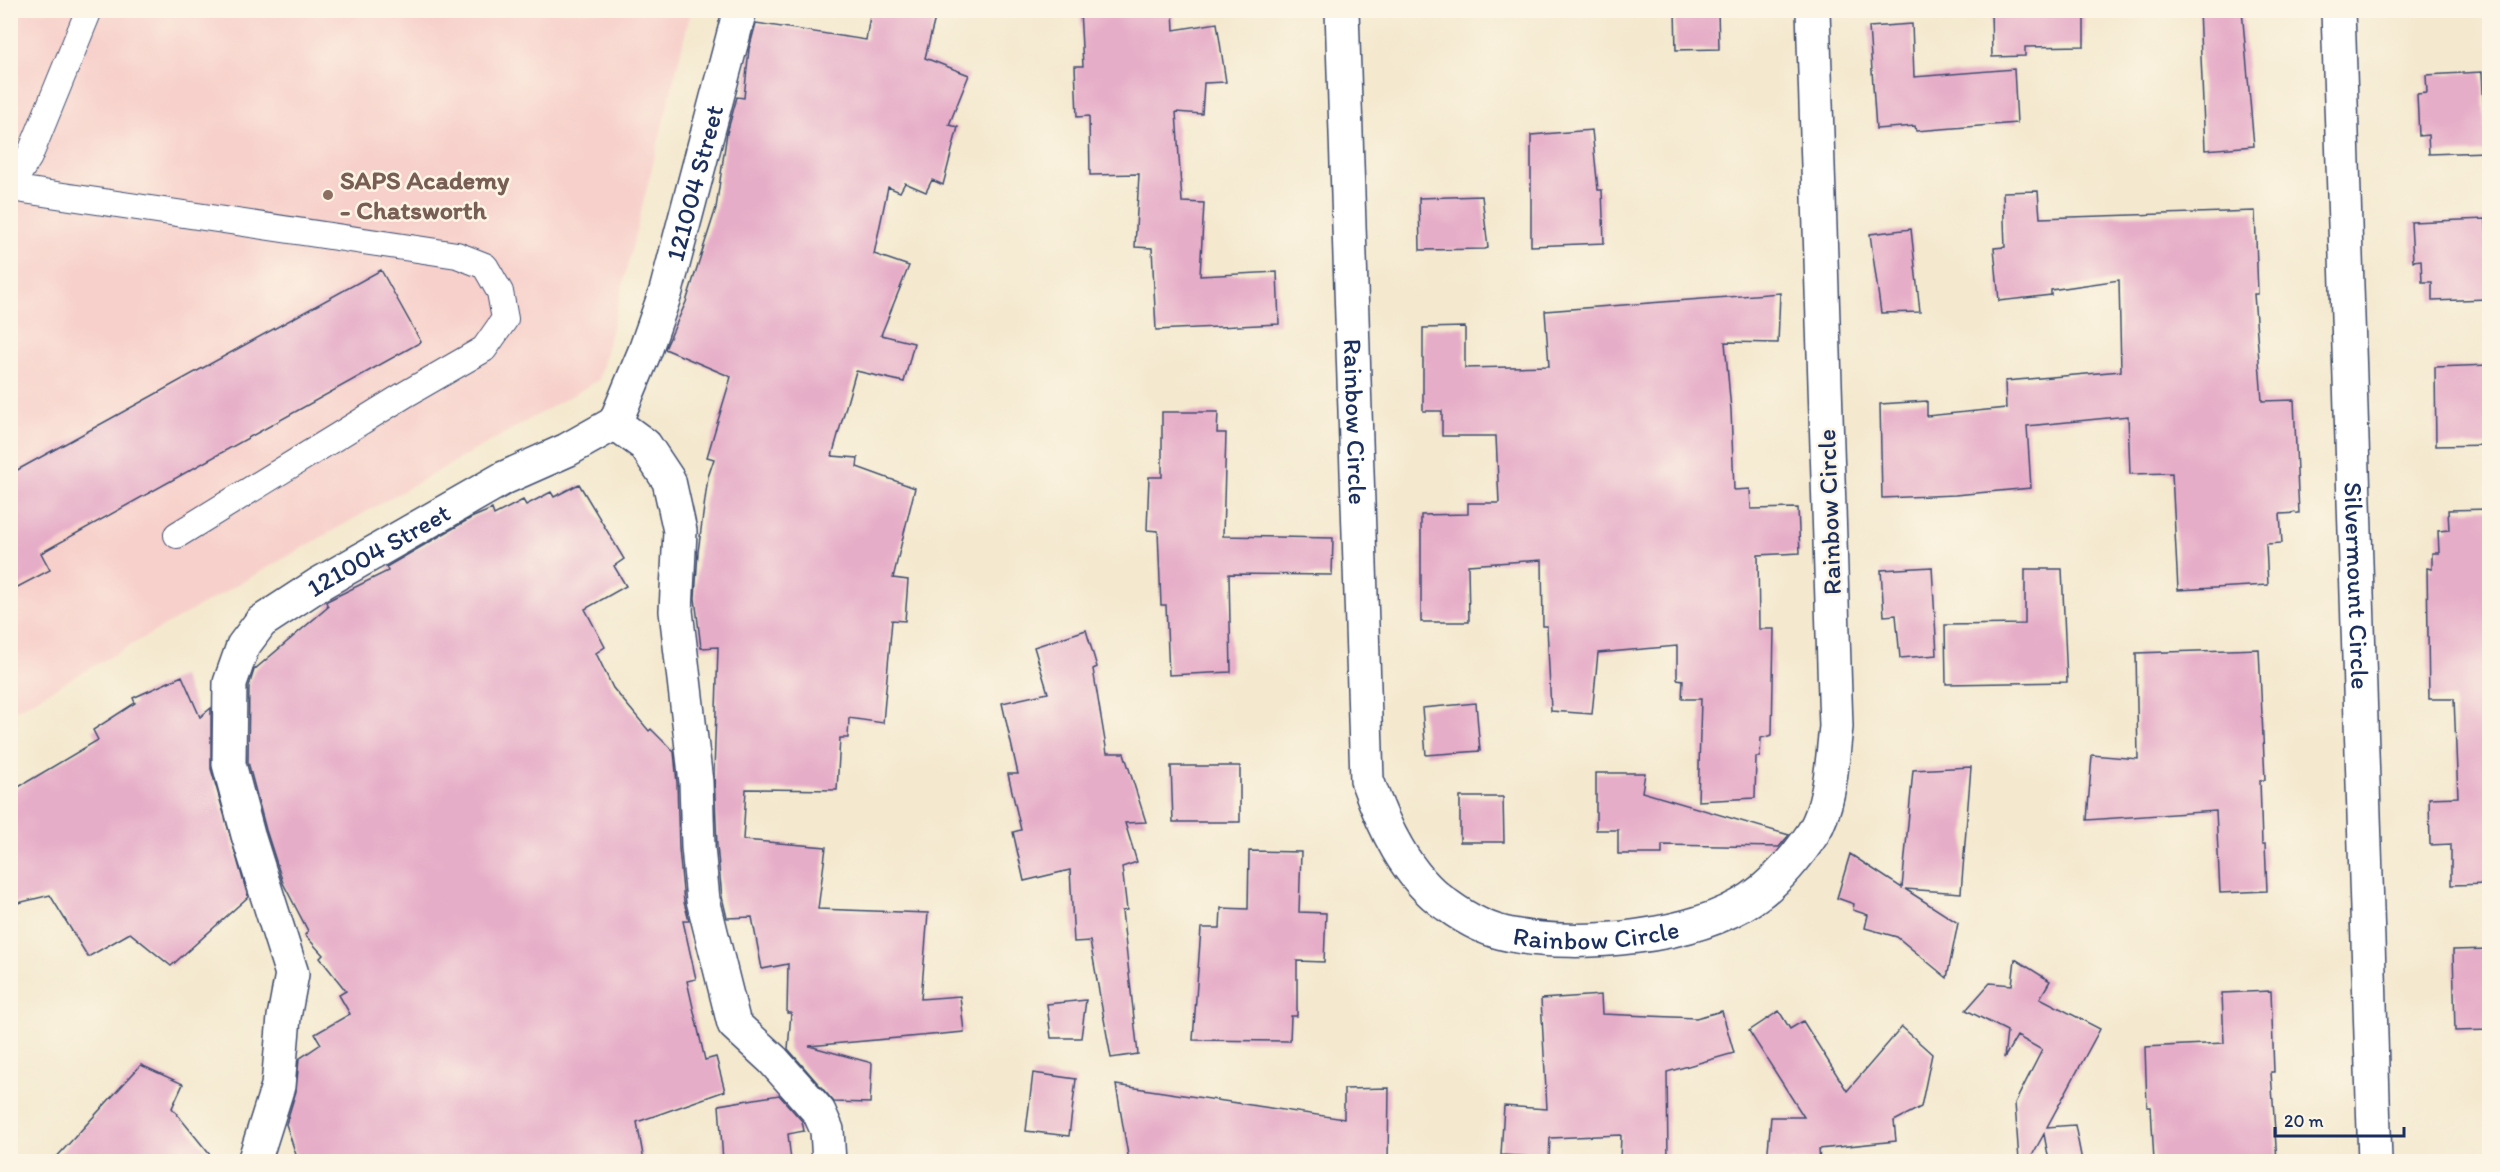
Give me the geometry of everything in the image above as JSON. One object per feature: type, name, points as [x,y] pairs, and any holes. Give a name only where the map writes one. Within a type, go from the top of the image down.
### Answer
[{"type":"street","name":"121004 Street","points":[[254,1161],[278,1086],[284,1017],[292,974],[229,764],[230,683],[243,646],[261,622],[319,584],[504,478],[567,450],[615,423],[645,351],[666,291],[740,10]]},
{"type":"street","name":"Rainbow Circle","points":[[1342,10],[1367,780],[1380,814],[1402,854],[1417,877],[1444,903],[1473,922],[1510,935],[1556,941],[1613,938],[1673,930],[1711,919],[1751,899],[1785,869],[1814,832],[1828,792],[1836,727],[1813,10]]},
{"type":"street","name":"Silvermount Circle","points":[[2338,10],[2368,878],[2375,1161]]},
{"type":"street","points":[[615,423],[645,446],[669,481],[680,531],[676,611],[696,782],[698,847],[703,900],[734,1024],[773,1060],[819,1112],[827,1130],[830,1161]]},
{"type":"lane","points":[[89,10],[29,157],[10,188],[457,255],[485,266],[500,292],[505,319],[484,350],[406,393],[177,535]]},
{"type":"shaded area","name":"SAPS Academy - Chatsworth","points":[[11,11],[691,11],[599,380],[11,713]]},
{"type":"building","points":[[871,10],[937,10],[925,58],[969,75],[949,125],[958,127],[943,185],[932,180],[926,192],[905,183],[900,192],[888,187],[874,254],[909,266],[881,335],[914,343],[904,382],[856,371],[832,456],[858,458],[857,467],[915,488],[893,578],[908,580],[905,621],[892,620],[883,723],[849,718],[848,738],[840,738],[837,790],[746,789],[743,840],[826,847],[818,909],[928,913],[921,999],[960,996],[964,1032],[809,1046],[872,1063],[870,1103],[834,1102],[788,1049],[791,1013],[787,1013],[788,964],[762,969],[752,917],[727,918],[722,897],[717,846],[714,773],[718,647],[701,648],[695,598],[698,552],[708,477],[714,459],[707,457],[731,377],[665,349],[686,302],[716,208],[727,133],[737,97],[744,98],[749,49],[756,23],[866,40]]},
{"type":"building","points":[[1080,10],[1173,10],[1174,30],[1217,23],[1226,82],[1204,83],[1202,114],[1176,112],[1182,202],[1204,203],[1200,276],[1277,272],[1279,324],[1156,330],[1152,248],[1135,247],[1139,174],[1090,175],[1089,116],[1077,117],[1075,66],[1083,66]]},
{"type":"building","points":[[1675,10],[1718,10],[1719,49],[1676,50]]},
{"type":"building","points":[[1991,10],[2084,10],[2084,46],[2025,47],[2025,56],[1992,57]]},
{"type":"building","points":[[2199,10],[2242,10],[2254,146],[2205,150]]},
{"type":"building","points":[[1912,24],[1914,77],[2014,69],[2017,123],[1916,131],[1915,126],[1876,129],[1869,27]]},
{"type":"building","points":[[2482,72],[2486,152],[2429,154],[2428,135],[2419,136],[2417,94],[2427,93],[2426,75]]},
{"type":"building","points":[[1592,130],[1598,190],[1602,190],[1604,243],[1531,246],[1531,135]]},
{"type":"building","points":[[2038,191],[2040,218],[2255,211],[2258,294],[2254,294],[2262,401],[2294,400],[2299,513],[2280,514],[2282,543],[2266,544],[2268,585],[2178,590],[2172,473],[2130,474],[2128,416],[2027,426],[2031,488],[1955,495],[1882,498],[1880,404],[1927,401],[1927,416],[2006,408],[2005,381],[2121,371],[2119,280],[2051,290],[2051,295],[1999,301],[1994,248],[2005,247],[2003,192]]},
{"type":"building","points":[[1482,196],[1488,248],[1420,250],[1419,198]]},
{"type":"building","points":[[2486,219],[2490,297],[2488,299],[2432,301],[2432,282],[2422,282],[2421,260],[2413,261],[2411,222]]},
{"type":"building","points":[[1911,229],[1920,312],[1881,313],[1870,234]]},
{"type":"building","points":[[381,270],[421,342],[41,553],[50,570],[10,591],[10,474]]},
{"type":"building","points":[[1780,293],[1778,343],[1725,342],[1731,410],[1734,490],[1750,489],[1751,509],[1798,508],[1800,553],[1758,555],[1759,629],[1774,629],[1772,735],[1761,738],[1760,757],[1756,757],[1755,798],[1698,801],[1701,699],[1682,699],[1683,680],[1677,679],[1677,646],[1598,653],[1592,714],[1551,711],[1547,626],[1543,626],[1542,560],[1468,565],[1469,622],[1421,622],[1421,515],[1468,514],[1468,503],[1499,503],[1496,436],[1442,436],[1442,411],[1423,411],[1423,328],[1465,327],[1465,368],[1549,366],[1545,311]]},
{"type":"building","points":[[2490,365],[2490,445],[2436,446],[2435,367]]},
{"type":"building","points":[[1162,412],[1218,412],[1217,433],[1226,433],[1223,536],[1333,538],[1332,575],[1229,574],[1231,672],[1169,675],[1166,605],[1161,605],[1158,531],[1147,530],[1149,477],[1162,477]]},
{"type":"building","points":[[579,484],[624,559],[614,566],[626,586],[585,609],[605,647],[596,653],[613,688],[649,731],[651,729],[674,752],[679,849],[684,902],[689,921],[683,921],[696,979],[687,981],[705,1060],[716,1057],[725,1091],[637,1122],[644,1161],[298,1161],[286,1124],[296,1091],[299,1059],[321,1044],[315,1034],[350,1014],[339,995],[346,991],[320,958],[323,955],[305,935],[308,931],[283,883],[266,830],[248,762],[249,686],[254,670],[328,607],[326,602],[388,571],[386,567],[471,518],[492,509],[494,515],[523,500],[526,505],[551,492],[554,497]]},
{"type":"building","points":[[2490,509],[2490,884],[2451,885],[2451,844],[2430,845],[2429,798],[2458,797],[2454,699],[2429,699],[2427,568],[2432,569],[2432,553],[2439,553],[2438,531],[2449,530],[2448,510]]},
{"type":"building","points":[[1932,567],[1937,655],[1900,658],[1896,615],[1884,616],[1881,570]]},
{"type":"building","points":[[2025,569],[2062,569],[2067,682],[1946,684],[1945,625],[2025,624]]},
{"type":"building","points":[[1086,630],[1097,667],[1093,669],[1107,753],[1124,753],[1146,822],[1125,823],[1137,862],[1122,867],[1127,910],[1122,911],[1138,1054],[1111,1058],[1090,941],[1074,942],[1070,870],[1024,881],[1013,832],[1021,830],[1008,774],[1018,774],[1002,703],[1048,693],[1034,647]]},
{"type":"building","points":[[2259,649],[2265,780],[2260,780],[2262,844],[2265,844],[2267,891],[2220,893],[2216,811],[2087,820],[2092,755],[2138,759],[2136,653]]},
{"type":"building","points":[[182,676],[200,717],[211,708],[211,769],[248,897],[171,966],[130,933],[88,957],[50,895],[10,905],[10,792],[98,740],[93,730],[135,703],[133,698]]},
{"type":"building","points":[[1476,703],[1480,751],[1426,755],[1422,708]]},
{"type":"building","points":[[1171,766],[1240,766],[1240,822],[1173,822]]},
{"type":"building","points":[[1971,767],[1961,893],[1905,889],[1958,923],[1947,978],[1897,937],[1865,928],[1868,915],[1853,910],[1854,904],[1837,898],[1850,854],[1902,888],[1913,770]]},
{"type":"building","points":[[1596,773],[1645,773],[1642,792],[1789,835],[1779,847],[1662,845],[1662,854],[1618,854],[1618,830],[1596,830]]},
{"type":"building","points":[[1460,797],[1503,797],[1504,842],[1460,842]]},
{"type":"building","points":[[1249,851],[1301,852],[1299,912],[1326,913],[1324,962],[1297,961],[1297,1016],[1291,1016],[1290,1041],[1193,1040],[1201,928],[1220,928],[1221,908],[1248,909]]},
{"type":"building","points":[[2490,949],[2490,1030],[2455,1031],[2453,950]]},
{"type":"building","points":[[2015,959],[2050,981],[2040,998],[2100,1029],[2047,1127],[2075,1125],[2082,1161],[2049,1161],[2044,1134],[2029,1161],[2019,1161],[2015,1103],[2042,1050],[2017,1036],[2004,1058],[2007,1031],[1966,1010],[1990,983],[2012,985]]},
{"type":"building","points":[[2271,991],[2274,1072],[2271,1072],[2277,1161],[2154,1161],[2151,1107],[2147,1107],[2145,1047],[2224,1043],[2222,993]]},
{"type":"building","points":[[1601,995],[1602,1014],[1696,1018],[1722,1011],[1734,1053],[1667,1072],[1668,1161],[1620,1161],[1621,1135],[1550,1138],[1549,1158],[1501,1155],[1504,1106],[1547,1109],[1541,999]]},
{"type":"building","points":[[1086,1000],[1081,1038],[1051,1038],[1047,1004]]},
{"type":"building","points":[[1779,1011],[1790,1029],[1803,1021],[1847,1091],[1902,1027],[1932,1054],[1921,1107],[1894,1121],[1896,1141],[1819,1149],[1820,1161],[1767,1161],[1771,1117],[1804,1117],[1749,1031]]},
{"type":"building","points":[[141,1065],[183,1084],[172,1108],[215,1161],[53,1161]]},
{"type":"building","points":[[1033,1073],[1076,1079],[1069,1136],[1026,1131]]},
{"type":"building","points":[[1116,1085],[1344,1119],[1344,1089],[1389,1088],[1388,1161],[1129,1161]]},
{"type":"building","points":[[779,1095],[802,1121],[804,1131],[788,1134],[791,1161],[723,1161],[719,1105]]},
{"type":"place","name":"SAPS Academy - Chatsworth","points":[[328,195]]}]
